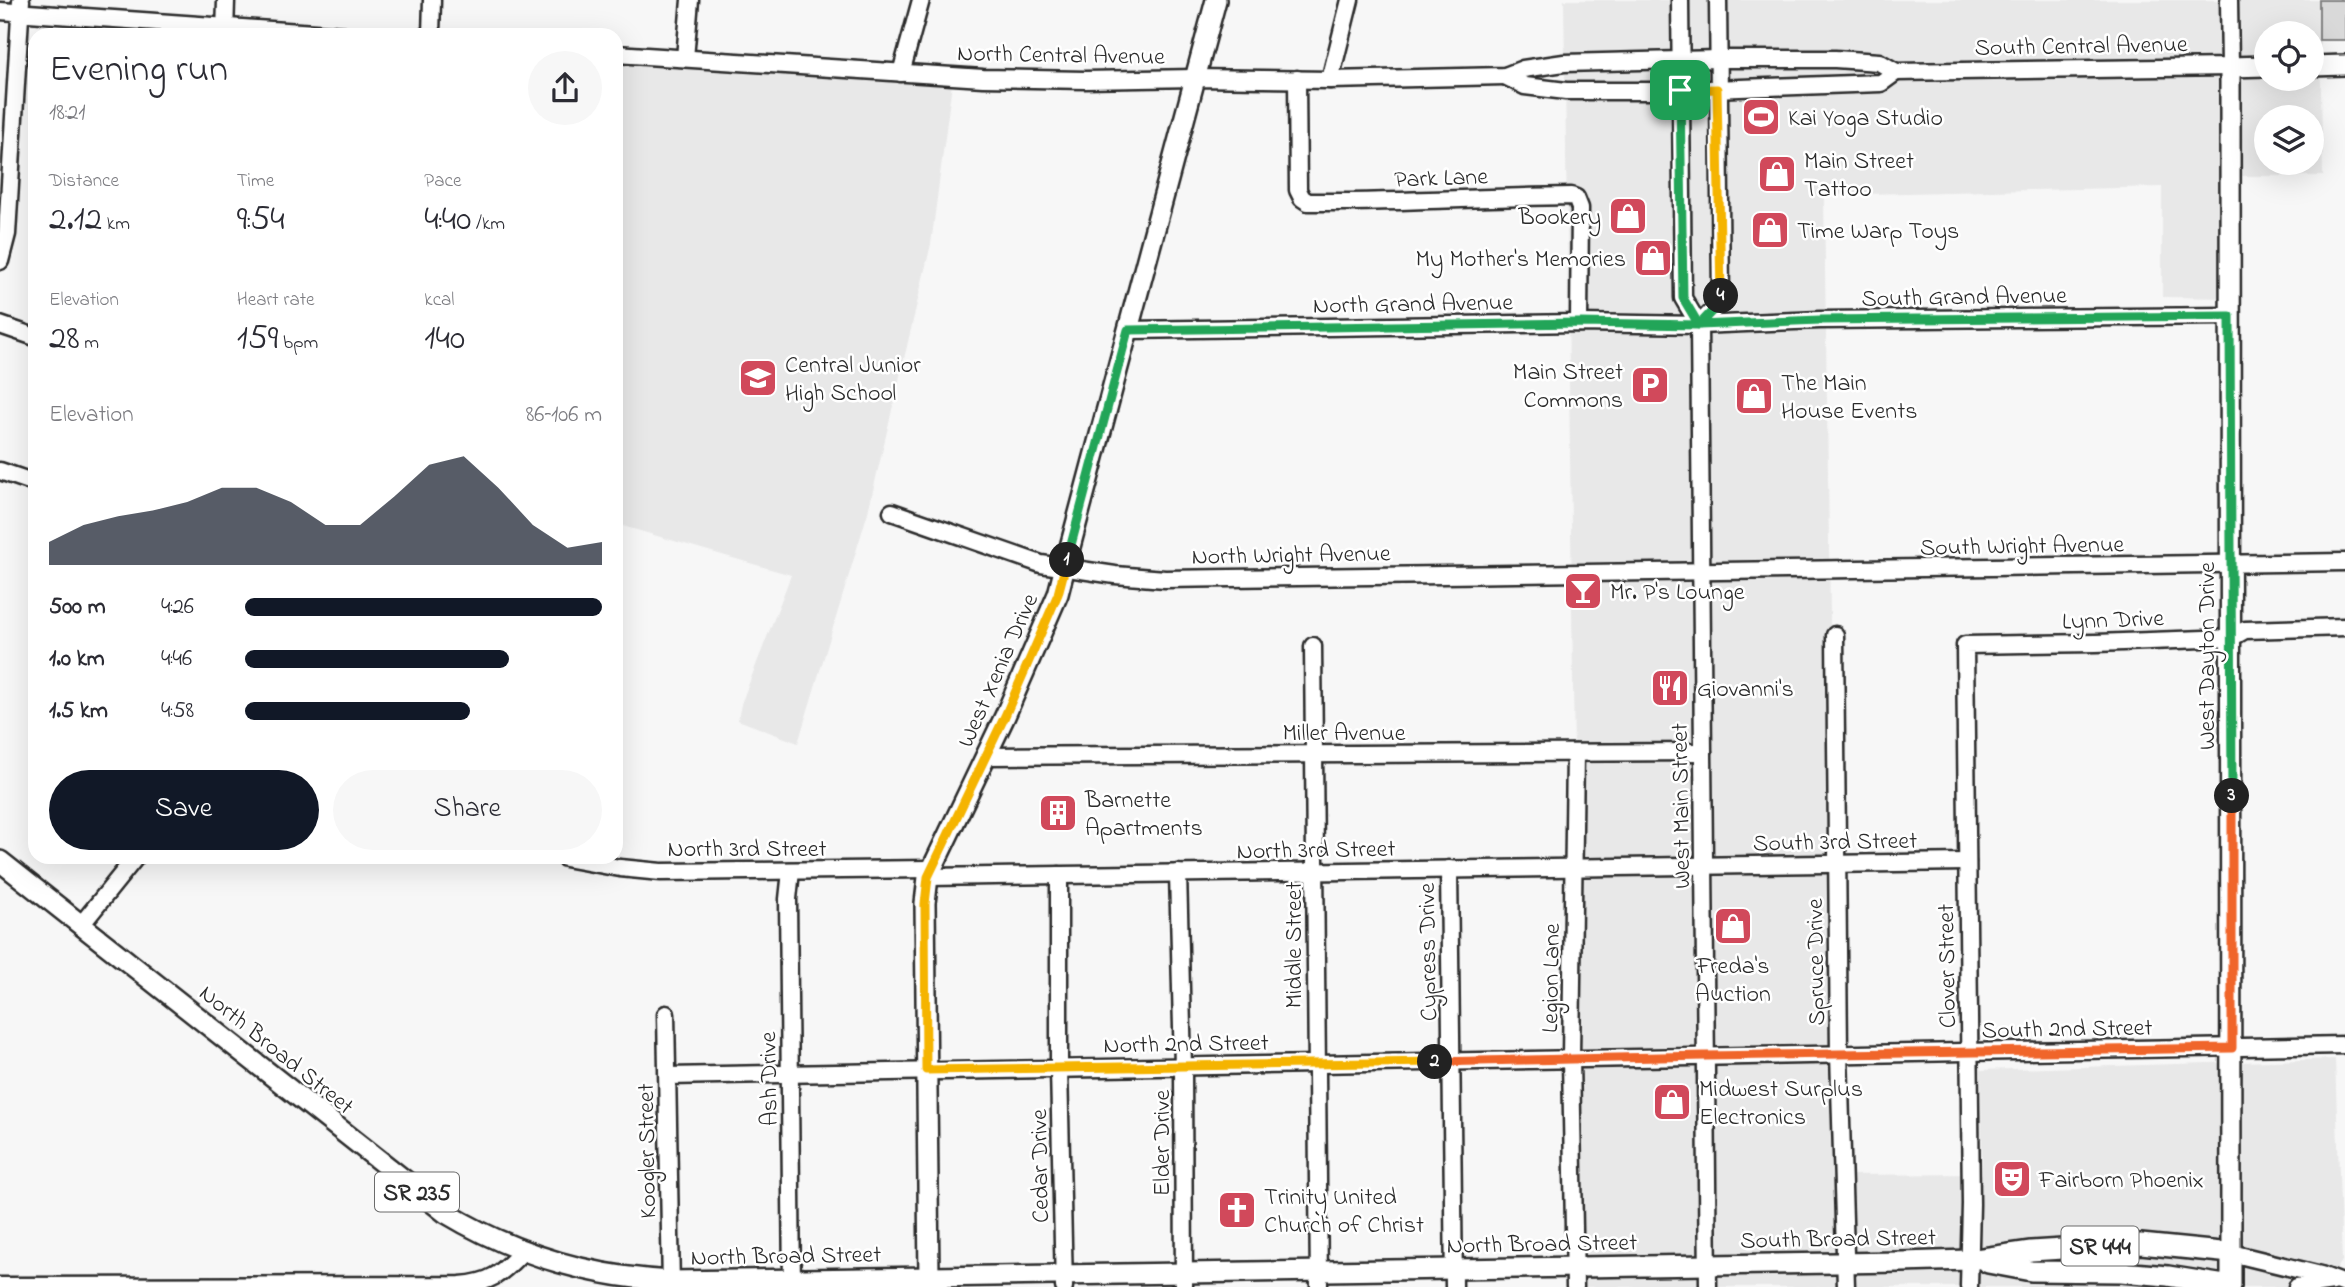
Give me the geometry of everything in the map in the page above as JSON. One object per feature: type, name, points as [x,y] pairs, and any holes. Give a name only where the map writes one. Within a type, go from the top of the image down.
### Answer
[{"type":"main road","name":"West Xenia Drive","points":[[929,1282],[925,904],[930,873],[1058,594],[1216,0]]},
{"type":"main road","points":[[2324,66],[2345,65]]},
{"type":"main road","name":"South Central Avenue","points":[[2230,67],[2254,66]]},
{"type":"main road","name":"West Dayton Drive","points":[[2230,67],[2232,1287]]},
{"type":"main road","name":"North Broad Street","points":[[0,861],[424,1198],[469,1227],[523,1252],[589,1271],[671,1284],[1064,1282],[1575,1277],[1708,1264]]},
{"type":"main road","name":"South Broad Street","points":[[1708,1264],[1969,1260],[2031,1251],[2141,1244],[2231,1253]]},
{"type":"main road","name":"South Broad Street","points":[[1969,1260],[2031,1270],[2156,1275],[2232,1287]]},
{"type":"street","points":[[225,28],[226,0]]},
{"type":"street","points":[[431,28],[432,0]]},
{"type":"street","points":[[685,58],[690,0]]},
{"type":"street","points":[[901,73],[921,0]]},
{"type":"street","points":[[1330,80],[1350,0]]},
{"type":"street","name":"West Main Street","points":[[1680,0],[1683,298],[1699,325],[1708,1287]]},
{"type":"street","points":[[1699,325],[1721,298],[1718,0]]},
{"type":"street","points":[[2230,0],[2230,67]]},
{"type":"street","points":[[0,11],[21,6],[201,28]]},
{"type":"street","points":[[0,261],[7,234],[21,6]]},
{"type":"street","name":"North Central Avenue","points":[[623,54],[983,78],[1085,80],[1330,80],[1505,76],[1524,69],[1564,63],[1718,59]]},
{"type":"street","name":"South Central Avenue","points":[[1718,59],[1835,59],[1879,62],[1896,72],[2230,67]]},
{"type":"street","name":"South Central Avenue","points":[[1717,89],[1881,83],[1896,72]]},
{"type":"street","name":"North Central Avenue","points":[[1505,76],[1525,86],[1562,91],[1717,89]]},
{"type":"street","name":"Park Lane","points":[[1297,79],[1298,190],[1308,202],[1380,203],[1564,196],[1576,198],[1580,208],[1579,323]]},
{"type":"street","name":"South Grand Avenue","points":[[1699,325],[1820,320],[2230,316]]},
{"type":"street","name":"North Grand Avenue","points":[[1128,330],[1579,323],[1699,325]]},
{"type":"street","points":[[0,326],[28,335]]},
{"type":"street","points":[[0,471],[28,481]]},
{"type":"street","name":"North Wright Avenue","points":[[892,512],[1041,564],[1165,579],[1700,571]]},
{"type":"street","name":"South Wright Avenue","points":[[1700,571],[2345,562]]},
{"type":"street","name":"Lynn Drive","points":[[1965,645],[2231,638],[2245,630],[2345,628]]},
{"type":"street","name":"Spruce Drive","points":[[1835,635],[1839,1054],[1846,1287]]},
{"type":"street","name":"Clover Street","points":[[1965,645],[1971,1204],[1969,1287]]},
{"type":"street","name":"Middle Street","points":[[1313,646],[1319,1279]]},
{"type":"street","name":"Miller Avenue","points":[[985,757],[1703,752]]},
{"type":"street","name":"Legion Lane","points":[[1575,753],[1571,1058],[1575,1277]]},
{"type":"street","name":"South 3rd Street","points":[[1704,865],[1967,862]]},
{"type":"street","points":[[81,925],[130,864]]},
{"type":"street","name":"North 3rd Street","points":[[598,864],[661,872],[1059,875],[1704,865]]},
{"type":"street","name":"Cypress Drive","points":[[1449,869],[1453,1278]]},
{"type":"street","name":"Ash Drive","points":[[791,871],[788,899],[792,1283]]},
{"type":"street","name":"Elder Drive","points":[[1178,873],[1183,1066],[1184,1280]]},
{"type":"street","name":"Cedar Drive","points":[[1059,875],[1059,1069],[1064,1282]]},
{"type":"street","name":"Koogler Street","points":[[666,1014],[671,1284]]},
{"type":"street","name":"South 2nd Street","points":[[1705,1056],[2345,1045]]},
{"type":"street","name":"North 2nd Street","points":[[668,1076],[1705,1056]]},
{"type":"street","points":[[0,1286],[479,1284],[496,1277],[523,1252]]},
{"type":"street","name":"South Broad Street","points":[[2231,1253],[2321,1275],[2342,1283]]},
{"type":"street","points":[[2297,1287],[2342,1283]]},
{"type":"shaded area","points":[[1564,0],[2319,0],[2319,21],[2254,21],[2254,91],[2321,91],[2321,105],[2254,105],[2254,175],[2323,176],[2240,176],[2237,298],[2162,297],[2162,187],[1824,195],[1838,1175],[1982,1174],[1981,1070],[2335,1059],[2342,1261],[2325,1287],[1581,1287]]},
{"type":"shaded area","points":[[2319,0],[2345,0],[2345,40],[2324,40],[2324,21],[2319,21]]},
{"type":"shaded area","name":"Central Junior High School","points":[[623,54],[953,76],[931,244],[868,512],[798,743],[738,720],[741,704],[791,575],[623,526]]},
{"type":"place","name":"Kai Yoga Studio","points":[[1761,117]]},
{"type":"place","name":"Main Street Tattoo","points":[[1777,174]]},
{"type":"place","name":"Bookery","points":[[1628,216]]},
{"type":"place","name":"Time Warp Toys","points":[[1770,230]]},
{"type":"place","name":"My Mother's Memories","points":[[1653,258]]},
{"type":"place","name":"Central Junior High School","points":[[758,378]]},
{"type":"place","name":"Main Street Commons","points":[[1650,385]]},
{"type":"place","name":"The Main House Events","points":[[1754,396]]},
{"type":"place","name":"Mr. P's Lounge","points":[[1583,591]]},
{"type":"place","name":"Giovanni's","points":[[1670,688]]},
{"type":"place","name":"Barnette Apartments","points":[[1058,813]]},
{"type":"place","name":"Freda's Auction","points":[[1733,926]]},
{"type":"place","name":"Midwest Surplus Electronics","points":[[1672,1102]]},
{"type":"place","name":"Fairborn Phoenix","points":[[2012,1179]]},
{"type":"place","name":"Trinity United Church of Christ","points":[[1237,1210]]},
{"type":"route","points":[[1680,90],[1683,298],[1699,325],[1579,323],[1128,330],[1062,584],[1005,716],[928,877],[925,891],[926,1070],[2232,1048],[2230,316],[1820,320],[1699,325],[1721,298],[1717,89],[1680,90]]}]
